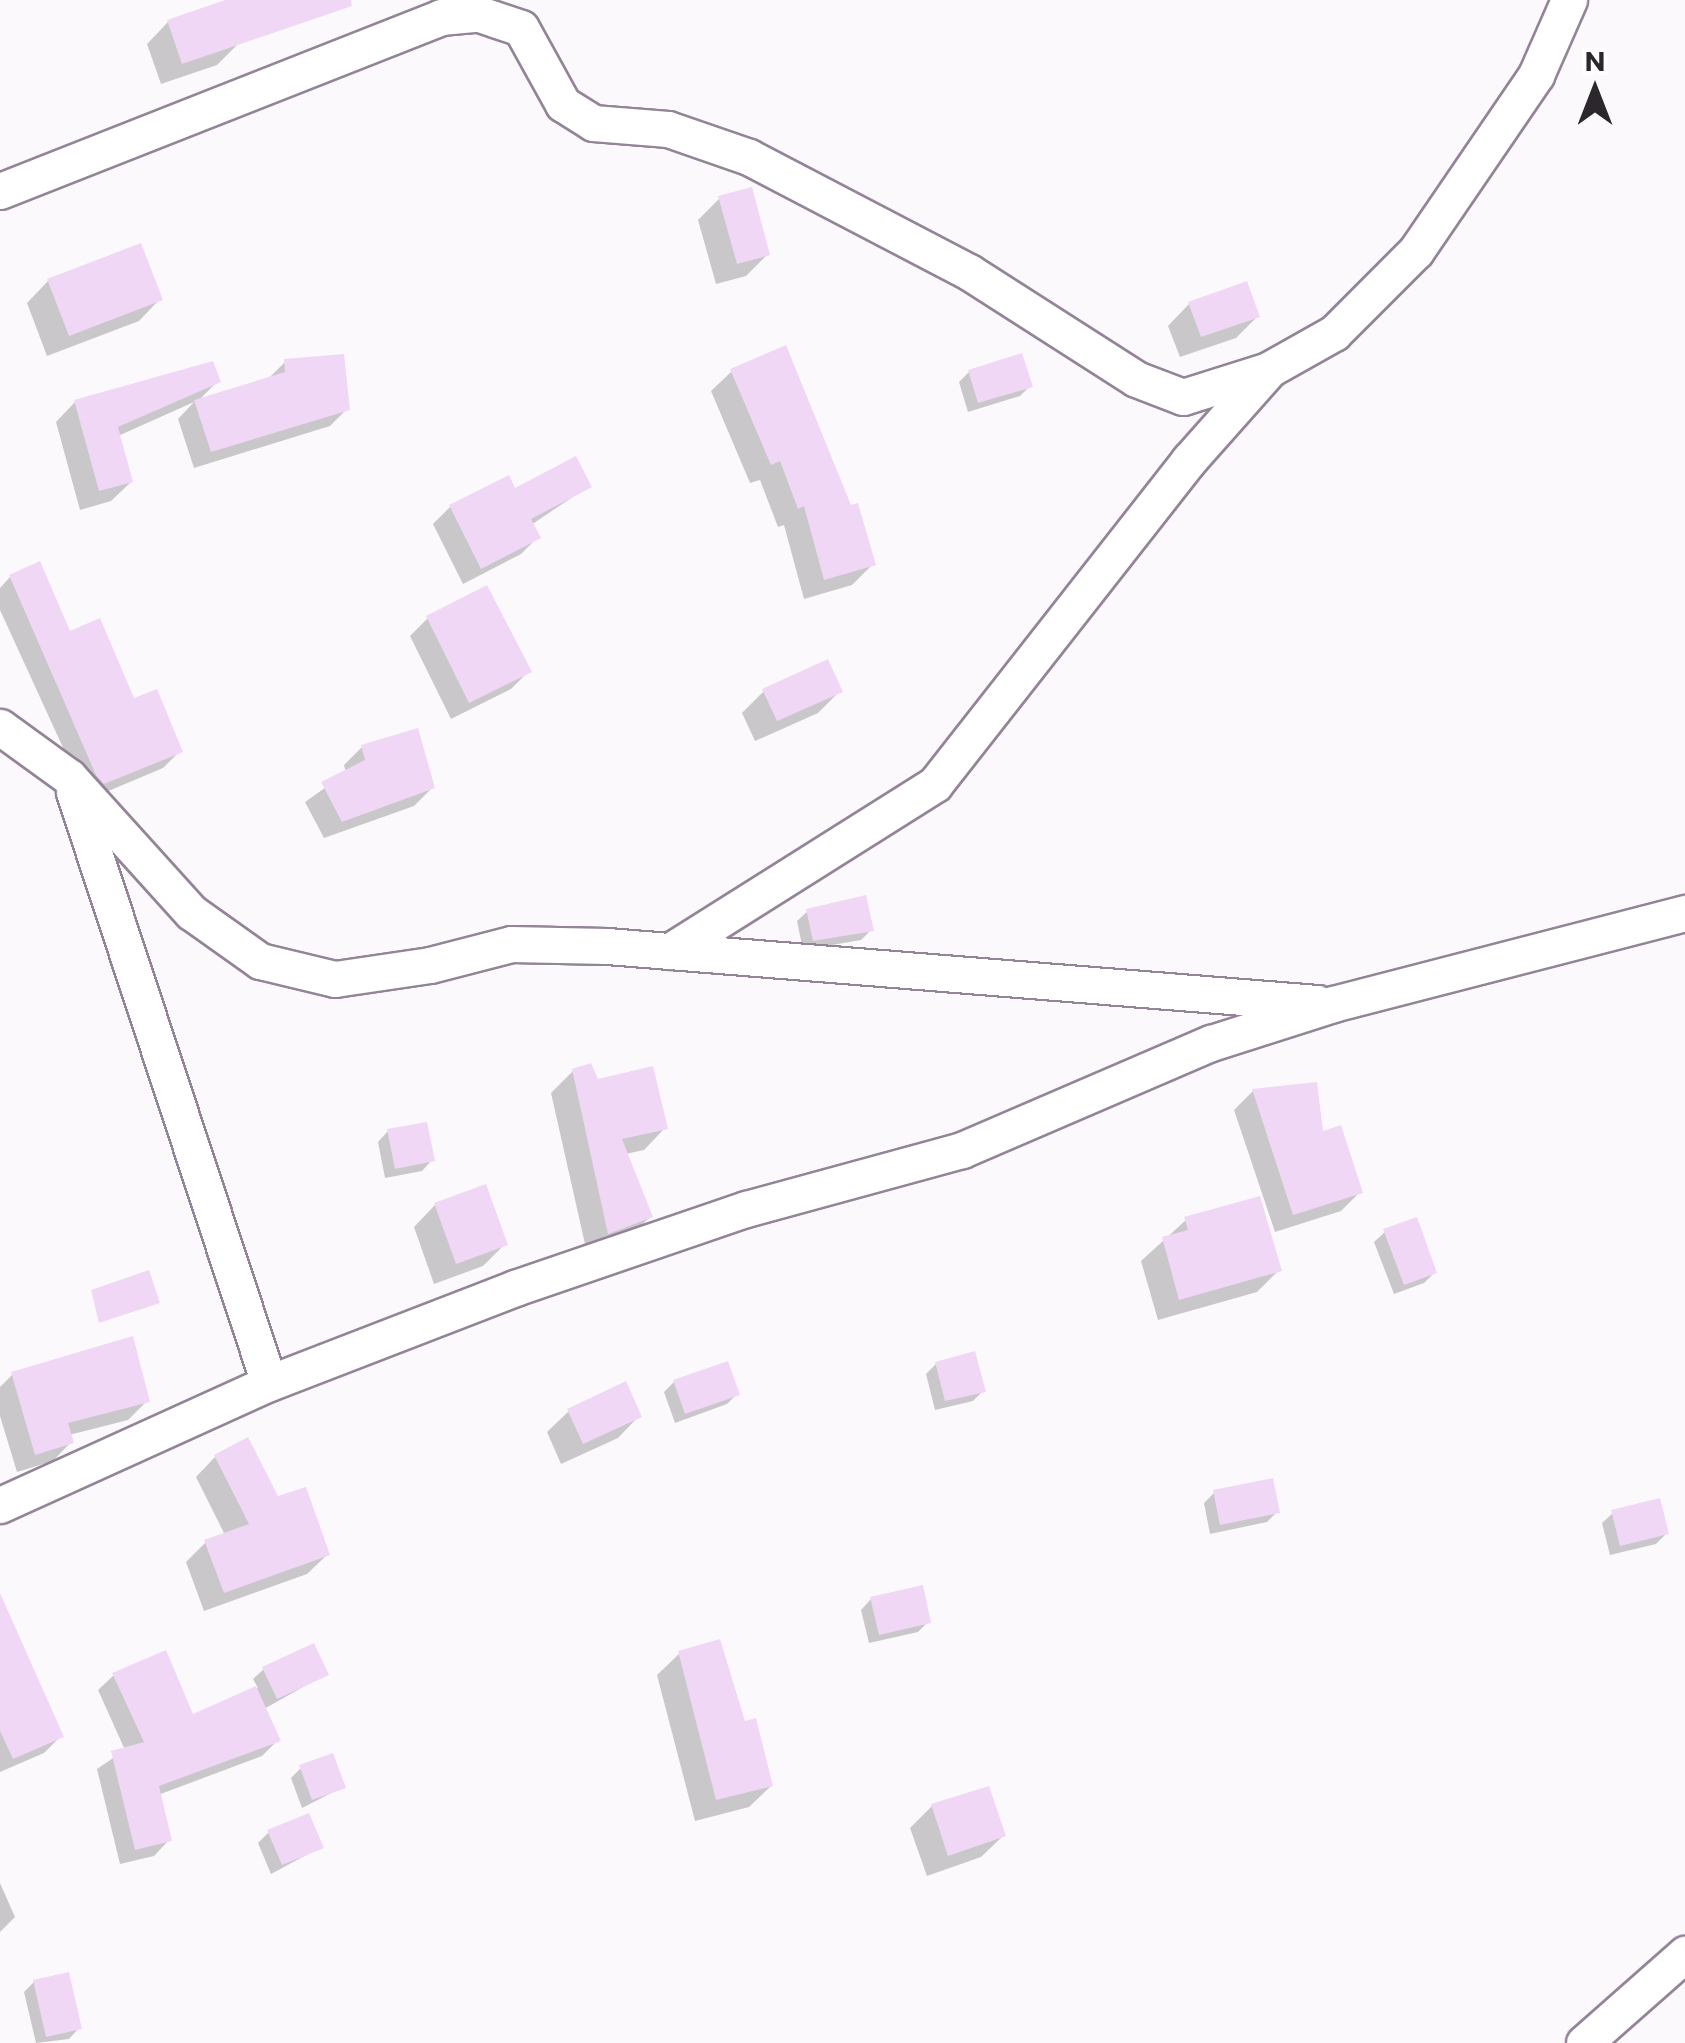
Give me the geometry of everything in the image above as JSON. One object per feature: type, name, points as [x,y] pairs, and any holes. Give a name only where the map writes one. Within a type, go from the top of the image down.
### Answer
[{"type":"street","points":[[0,191],[440,18],[479,14],[521,28],[563,104],[594,123],[668,129],[749,156],[969,272],[1136,379],[1183,397],[1268,370],[1334,333],[1416,251],[1536,75],[1569,0]]},
{"type":"street","points":[[670,951],[935,784],[1190,460],[1268,370]]},
{"type":"street","points":[[0,727],[69,777],[191,912],[260,961],[334,979],[430,966],[511,944],[670,951],[1333,1004]]},
{"type":"street","points":[[69,777],[270,1382]]},
{"type":"street","points":[[0,1505],[270,1382],[515,1288],[746,1209],[962,1150],[1212,1043],[1333,1004],[1685,912]]},
{"type":"street","points":[[1584,2043],[1685,1954]]},
{"type":"building","points":[[225,0],[351,0],[352,6],[182,64],[167,20]]},
{"type":"building","points":[[752,187],[770,255],[737,264],[718,196]]},
{"type":"building","points":[[141,243],[163,300],[69,336],[47,279]]},
{"type":"building","points":[[1247,281],[1260,317],[1201,337],[1188,302]]},
{"type":"building","points":[[786,345],[851,505],[858,503],[876,565],[824,580],[804,506],[798,509],[780,461],[771,465],[730,369]]},
{"type":"building","points":[[1022,353],[1033,387],[978,403],[968,370]]},
{"type":"building","points":[[344,354],[350,410],[211,452],[194,400],[285,372],[284,359]]},
{"type":"building","points":[[213,361],[221,382],[118,427],[133,482],[99,491],[74,400]]},
{"type":"building","points":[[576,456],[592,487],[531,519],[541,538],[481,569],[449,505],[509,475],[515,488]]},
{"type":"building","points":[[40,561],[70,631],[100,618],[134,698],[157,689],[183,752],[104,784],[96,775],[9,575]]},
{"type":"building","points":[[487,585],[532,672],[469,703],[426,616]]},
{"type":"building","points":[[828,659],[843,692],[777,721],[762,689]]},
{"type":"building","points":[[418,728],[435,788],[342,822],[321,782],[365,760],[361,745]]},
{"type":"building","points":[[866,895],[874,931],[813,941],[806,909]]},
{"type":"building","points":[[591,1063],[598,1079],[653,1066],[668,1129],[622,1139],[653,1217],[608,1234],[572,1069]]},
{"type":"building","points":[[1317,1082],[1323,1131],[1341,1125],[1363,1193],[1293,1215],[1252,1089]]},
{"type":"building","points":[[427,1122],[435,1161],[395,1169],[387,1129]]},
{"type":"building","points":[[486,1184],[508,1245],[456,1264],[434,1203]]},
{"type":"building","points":[[1260,1196],[1282,1271],[1179,1300],[1162,1237],[1188,1230],[1184,1217]]},
{"type":"building","points":[[1417,1217],[1437,1273],[1404,1285],[1383,1229]]},
{"type":"building","points":[[149,1270],[160,1303],[99,1323],[91,1290]]},
{"type":"building","points":[[133,1336],[150,1402],[68,1423],[74,1443],[35,1455],[11,1372]]},
{"type":"building","points":[[975,1351],[986,1392],[945,1401],[935,1362]]},
{"type":"building","points":[[728,1361],[740,1395],[685,1414],[673,1380]]},
{"type":"building","points":[[626,1381],[642,1417],[583,1444],[567,1409]]},
{"type":"building","points":[[248,1437],[278,1496],[306,1487],[330,1555],[224,1593],[204,1540],[249,1524],[214,1455]]},
{"type":"building","points":[[1273,1478],[1280,1513],[1220,1525],[1213,1490]]},
{"type":"building","points":[[1660,1498],[1669,1534],[1620,1546],[1611,1510]]},
{"type":"building","points":[[923,1585],[931,1623],[879,1635],[870,1597]]},
{"type":"building","points":[[0,1593],[64,1737],[13,1759],[0,1731]]},
{"type":"building","points":[[720,1639],[745,1721],[756,1718],[773,1786],[716,1800],[678,1651]]},
{"type":"building","points":[[314,1643],[329,1675],[277,1699],[262,1667]]},
{"type":"building","points":[[166,1650],[193,1714],[256,1686],[281,1741],[159,1786],[172,1841],[135,1850],[111,1751],[144,1742],[112,1673]]},
{"type":"building","points":[[333,1753],[346,1788],[312,1800],[299,1765]]},
{"type":"building","points":[[989,1786],[1006,1836],[948,1856],[931,1804]]},
{"type":"building","points":[[309,1813],[324,1848],[282,1865],[267,1830]]},
{"type":"building","points":[[69,1972],[82,2029],[46,2037],[33,1980]]}]
